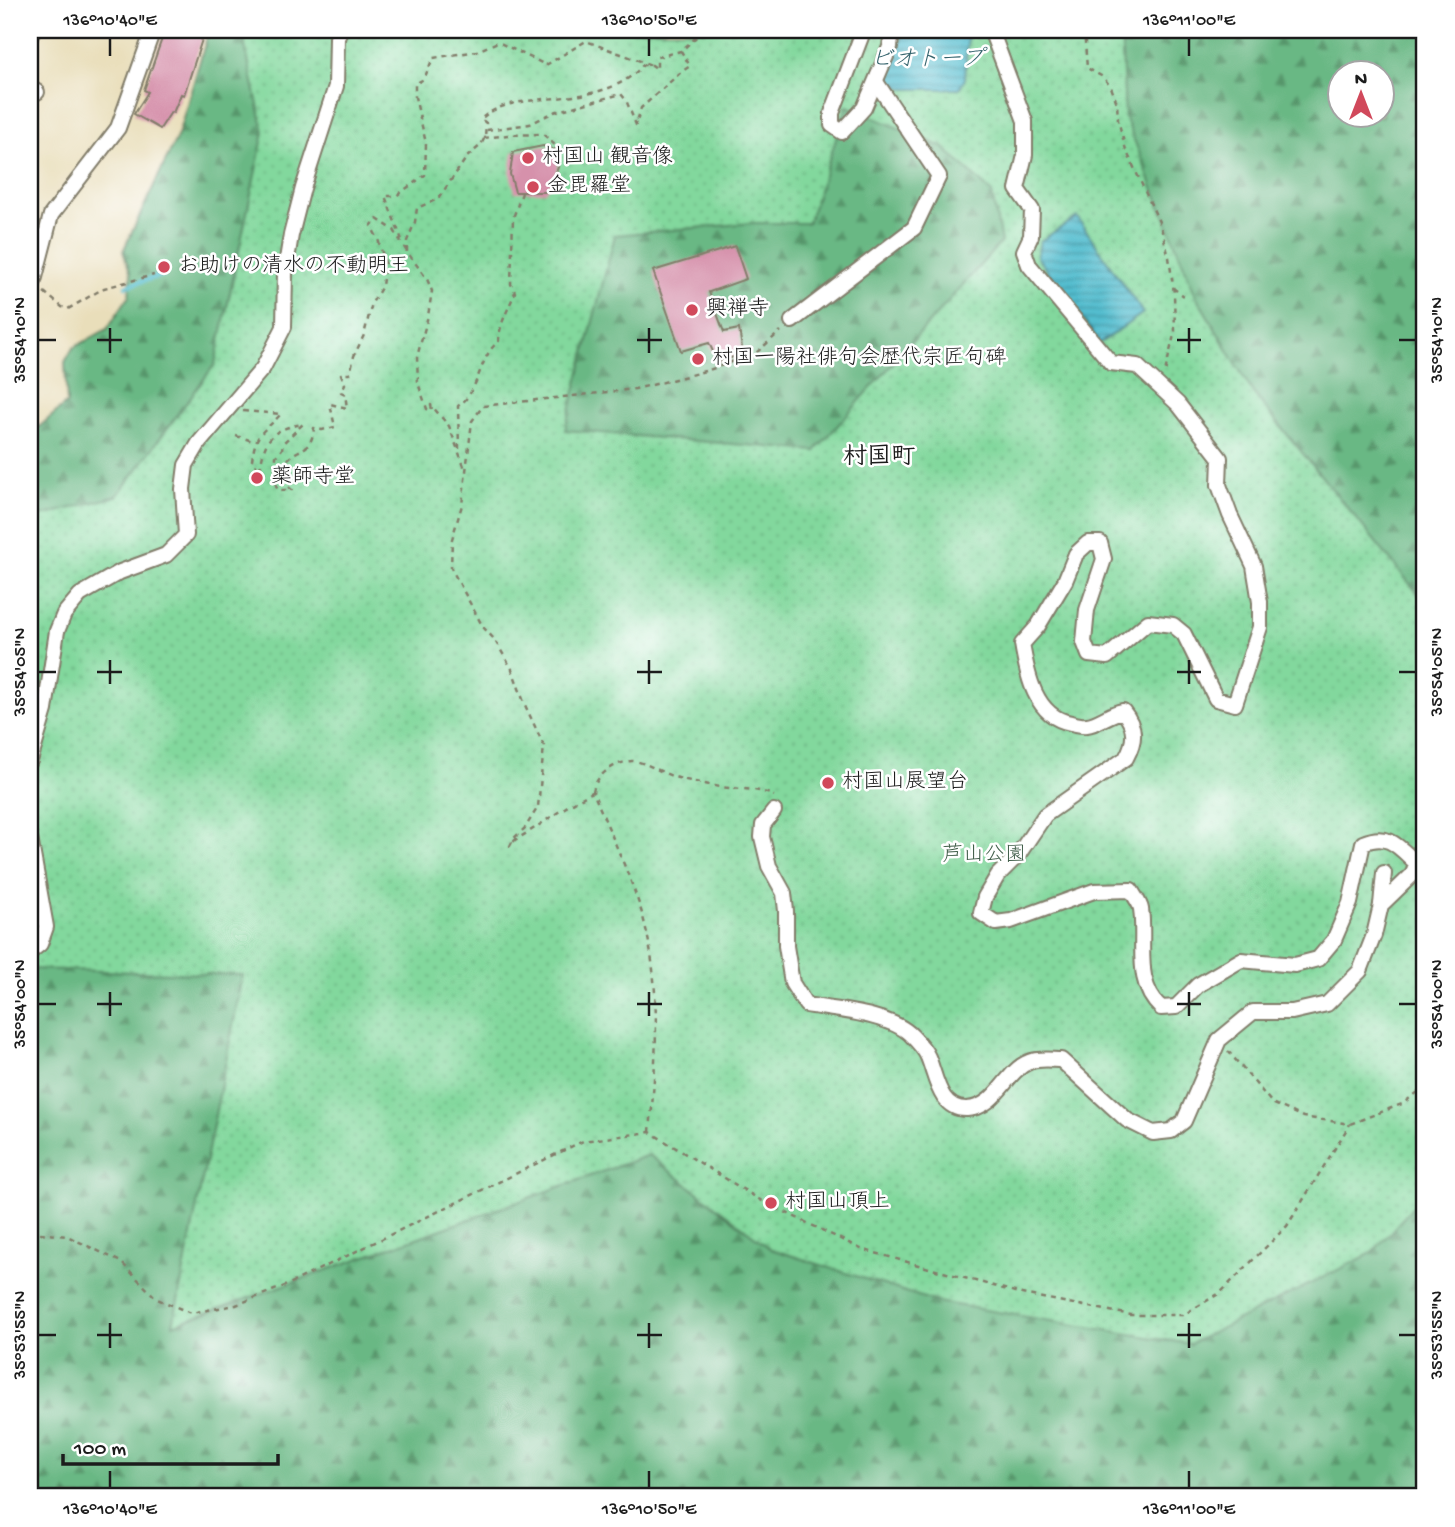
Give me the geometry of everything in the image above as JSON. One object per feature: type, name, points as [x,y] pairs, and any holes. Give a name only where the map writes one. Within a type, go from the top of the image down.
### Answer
[{"type":"street","points":[[30,37],[33,30]]},
{"type":"street","points":[[31,287],[51,215],[118,128],[153,30]]},
{"type":"street","points":[[30,761],[45,710],[57,631],[64,614],[80,595],[120,572],[166,555],[186,534],[183,474],[186,465],[199,443],[263,368],[284,327],[285,272],[291,234],[336,86],[337,38],[340,30]]},
{"type":"street","points":[[862,30],[832,113],[832,125],[842,132],[864,108],[890,47],[892,30]]},
{"type":"street","points":[[991,30],[1025,121],[1025,155],[1017,189],[1032,210],[1031,236],[1024,251],[1029,265],[1111,363],[1137,366],[1178,404],[1220,458],[1219,485],[1254,566],[1260,602],[1260,627],[1235,704],[1216,699],[1184,634],[1173,625],[1148,622],[1107,657],[1089,655],[1084,642],[1087,610],[1104,559],[1100,543],[1088,543],[1076,554],[1065,581],[1038,626],[1022,644],[1028,679],[1051,716],[1063,722],[1087,726],[1111,713],[1123,711],[1132,723],[1134,744],[1126,758],[1045,815],[1018,855],[998,875],[985,897],[981,913],[996,923],[1011,921],[1094,891],[1131,890],[1141,906],[1144,982],[1150,998],[1161,1008],[1176,1007],[1198,985],[1241,960],[1295,965],[1318,959],[1334,940],[1350,903],[1363,843],[1376,838],[1393,842],[1416,863],[1413,874],[1381,905]]},
{"type":"street","points":[[792,321],[915,228],[939,176],[876,82]]},
{"type":"street","points":[[774,811],[763,825],[762,837],[769,866],[784,893],[786,946],[792,983],[806,1005],[864,1015],[910,1033],[927,1054],[943,1097],[954,1107],[968,1109],[983,1103],[1000,1091],[1018,1068],[1032,1060],[1061,1060],[1127,1120],[1153,1133],[1171,1131],[1184,1121],[1219,1040],[1253,1012],[1292,1012],[1327,1003],[1360,971],[1374,935],[1381,905],[1384,873]]},
{"type":"street","points":[[30,838],[46,927],[40,944],[30,952]]},
{"type":"path","points":[[407,253],[385,196],[397,196],[425,175],[426,143],[415,97],[415,84],[424,79],[433,58],[477,51],[498,42],[546,65],[586,41],[657,69],[657,57],[681,51],[704,30]]},
{"type":"path","points":[[1084,30],[1087,68],[1111,86],[1126,150],[1160,224],[1169,257],[1175,331],[1161,389]]},
{"type":"path","points":[[487,130],[530,124],[554,112],[621,94],[636,125],[641,108],[690,66],[681,51]]},
{"type":"path","points":[[407,253],[407,241],[415,222],[417,208],[438,199],[462,164],[481,145],[487,130],[486,122],[481,118],[492,111],[514,104],[596,92],[633,77],[643,65],[654,66]]},
{"type":"path","points":[[484,138],[542,134],[556,146],[554,150]]},
{"type":"path","points":[[466,472],[459,451],[458,406],[466,401],[488,349],[499,341],[498,327],[509,310],[515,292],[512,285],[513,218],[522,193]]},
{"type":"path","points":[[258,478],[265,444],[278,431],[303,424],[283,443],[282,450],[276,456],[277,468],[273,477],[275,487],[278,490],[292,490],[278,478],[292,472],[285,463],[287,460],[293,453],[308,446],[313,439],[314,428],[322,430],[335,427],[330,404],[347,408],[345,394],[341,392],[345,384],[341,374],[350,374],[372,303],[382,286],[385,263],[371,226],[377,219],[394,230],[427,279],[432,291],[417,357],[418,383],[427,409],[432,410],[431,405],[449,426],[466,472]]},
{"type":"path","points":[[31,287],[68,309],[104,288],[154,275]]},
{"type":"path","points":[[1173,288],[1184,296]]},
{"type":"path","points":[[593,792],[573,802],[510,846],[538,807],[544,746],[512,669],[494,639],[483,627],[452,568],[452,539],[461,505],[472,421],[483,406],[635,389],[709,370],[756,353],[792,321]]},
{"type":"path","points":[[242,411],[281,414],[263,428],[255,442],[252,460],[260,471]]},
{"type":"path","points":[[236,436],[255,442]]},
{"type":"path","points":[[650,1132],[657,1038],[653,965],[640,908],[593,792],[594,784],[603,773],[615,765],[634,761],[674,778],[774,795],[777,801],[774,811]]},
{"type":"path","points":[[1219,1040],[1272,1103],[1303,1117],[1350,1124],[1402,1104],[1425,1087]]},
{"type":"path","points":[[30,1232],[67,1236],[121,1262],[157,1299],[191,1312],[225,1307],[285,1286],[583,1141],[650,1132],[762,1202],[861,1249],[1022,1294],[1130,1315],[1183,1315],[1220,1293],[1287,1226],[1350,1124]]},
{"type":"green space","name":"芦山公園","points":[[209,30],[1425,30],[1425,1497],[39,1497],[30,1490],[30,424],[39,427],[67,403],[65,362],[73,348],[107,329],[129,296],[131,274],[123,251],[178,135]]},
{"type":"green space","name":"芦山公園","points":[[245,30],[1121,30],[1125,117],[1196,296],[1253,393],[1425,602],[1425,1193],[1372,1253],[1190,1344],[937,1302],[771,1249],[649,1155],[173,1325],[243,975],[30,969],[30,519],[117,496],[215,364],[264,132],[245,46]],"holes":[[[847,106],[943,147],[992,193],[1001,242],[815,451],[565,430],[615,235],[752,223],[808,223]]]},
{"type":"water","name":"ビオトープ","points":[[905,30],[968,30],[965,79],[959,89],[904,89],[886,80]]},
{"type":"water","points":[[1077,217],[1143,313],[1100,343],[1037,257],[1040,241]]},
{"type":"building","points":[[165,30],[205,30],[184,95],[181,94],[173,113],[171,112],[160,129],[134,114],[148,92],[144,90]]},
{"type":"building","points":[[543,146],[558,153],[558,167],[552,184],[545,192],[515,192],[510,174],[513,152]]},
{"type":"building","name":"興禅寺","points":[[735,246],[746,279],[709,292],[724,332],[739,329],[743,354],[718,362],[709,343],[681,351],[653,271]]},
{"type":"waterway","points":[[126,286],[163,275]]},
{"type":"place","name":"村国山 観音像","points":[[528,158]]},
{"type":"place","name":"金毘羅堂","points":[[533,187]]},
{"type":"place","name":"お助けの清水の不動明王","points":[[164,267]]},
{"type":"place","name":"興禅寺","points":[[692,310]]},
{"type":"place","name":"村国一陽社俳句会歴代宗匠句碑","points":[[698,359]]},
{"type":"place","name":"薬師寺堂","points":[[257,478]]},
{"type":"place","name":"村国山展望台","points":[[828,783]]},
{"type":"place","name":"村国山頂上","points":[[771,1203]]},
{"type":"district","name":"村国町","points":[[879,458]]}]
